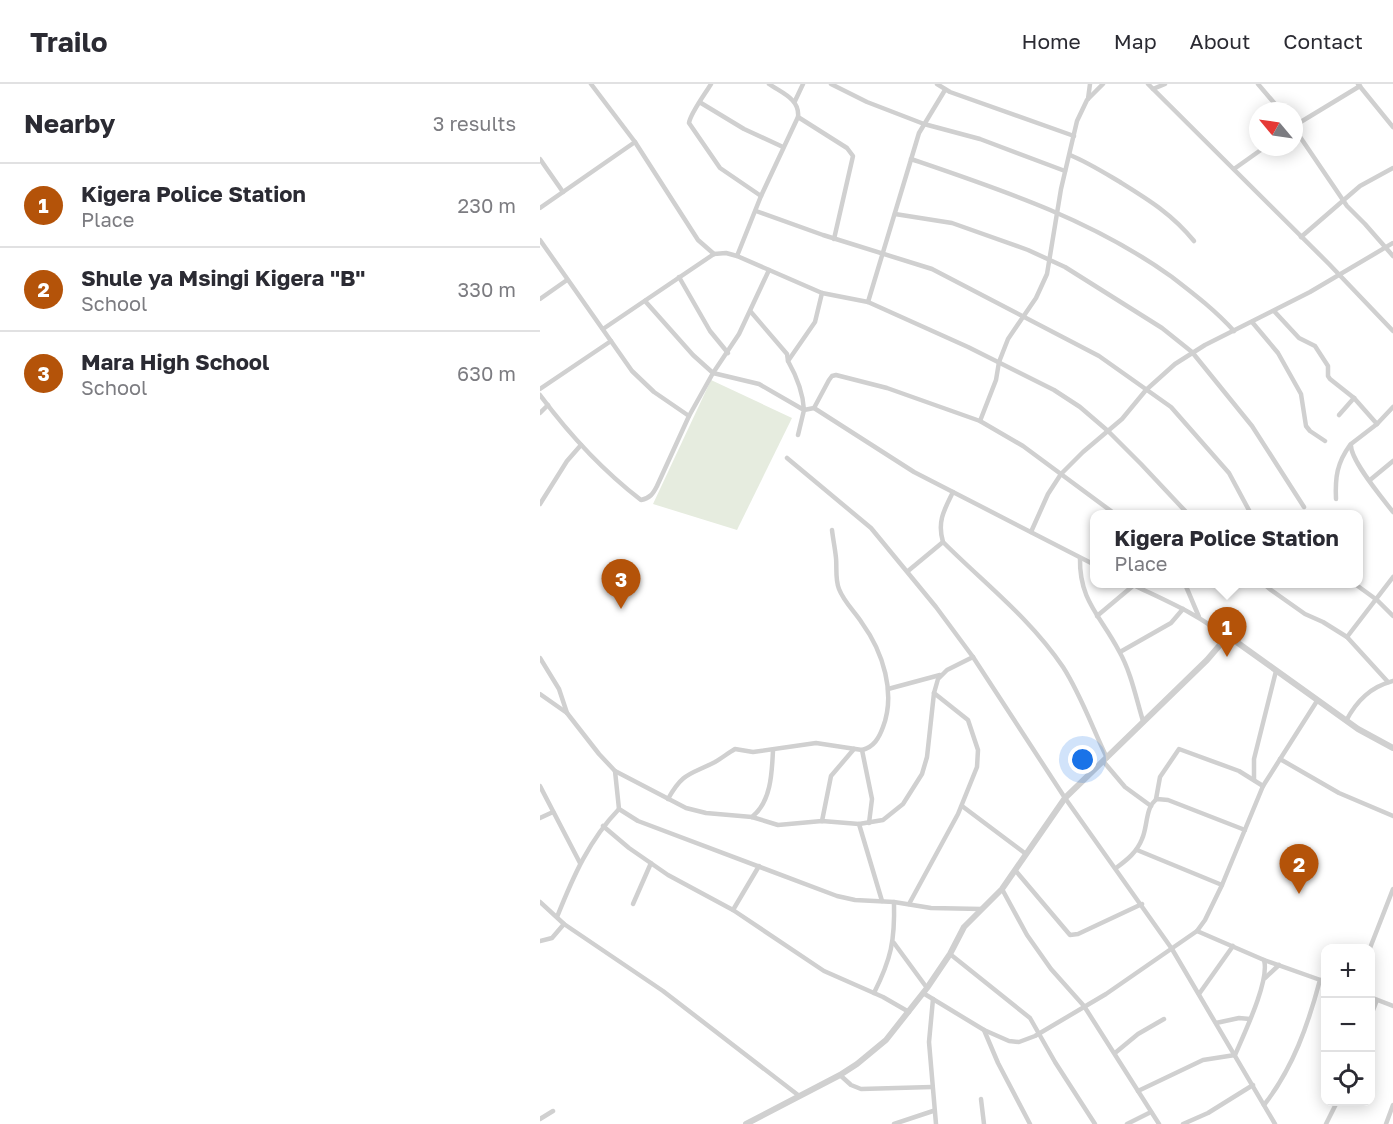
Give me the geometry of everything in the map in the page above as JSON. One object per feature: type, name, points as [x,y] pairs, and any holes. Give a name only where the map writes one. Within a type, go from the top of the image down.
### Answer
[{"type":"street","points":[[591,84],[635,142],[698,240],[714,254]]},
{"type":"street","points":[[711,84],[689,120],[693,130],[720,168],[761,196]]},
{"type":"street","points":[[736,256],[798,117],[795,101],[769,84]]},
{"type":"street","points":[[795,101],[803,84]]},
{"type":"street","points":[[831,84],[867,102],[924,124],[980,139],[1065,171]]},
{"type":"street","points":[[937,84],[945,90],[1074,136]]},
{"type":"street","points":[[980,421],[996,380],[999,362],[1008,339],[1042,287],[1050,260],[1056,212],[1077,120],[1087,100],[1090,84]]},
{"type":"street","points":[[1087,100],[1103,84]]},
{"type":"street","points":[[1148,84],[1393,331]]},
{"type":"street","points":[[1153,89],[1165,84]]},
{"type":"street","points":[[1258,84],[1273,102]]},
{"type":"street","points":[[1303,121],[1359,85],[1393,127]]},
{"type":"street","points":[[868,302],[910,159],[924,124],[945,90]]},
{"type":"street","points":[[701,103],[744,129],[783,147]]},
{"type":"street","points":[[798,117],[848,148],[853,156],[834,239]]},
{"type":"street","points":[[1303,141],[1342,200],[1393,256]]},
{"type":"street","points":[[540,208],[635,142]]},
{"type":"street","points":[[1070,154],[1090,163],[1158,206],[1179,222],[1194,240]]},
{"type":"street","points":[[1234,169],[1252,156]]},
{"type":"street","points":[[540,159],[563,192]]},
{"type":"street","points":[[910,159],[1006,191],[1111,238],[1153,263],[1205,302],[1234,331]]},
{"type":"street","points":[[1301,237],[1360,186],[1393,168]]},
{"type":"street","points":[[756,211],[932,270],[1093,352],[1171,407],[1223,465],[1236,483],[1249,510]]},
{"type":"street","points":[[895,213],[939,220],[968,228],[1050,260],[1137,310],[1192,352],[1262,439],[1304,507]]},
{"type":"street","points":[[540,240],[623,359],[643,382],[689,416]]},
{"type":"street","points":[[1031,532],[1048,494],[1061,474],[1108,432],[1165,372],[1192,352],[1274,311],[1393,243]]},
{"type":"street","points":[[603,329],[714,254],[726,253],[736,256],[822,293],[868,302],[1054,390],[1080,407],[1108,432],[1142,464],[1184,510]]},
{"type":"street","points":[[540,395],[581,445],[625,488],[641,500],[647,498],[652,495],[657,486],[689,416],[713,373],[728,353],[751,312],[769,270]]},
{"type":"street","points":[[678,277],[710,331],[728,353]]},
{"type":"street","points":[[540,299],[567,280]]},
{"type":"street","points":[[789,361],[814,322],[822,293]]},
{"type":"street","points":[[645,301],[693,355],[713,373],[759,384],[804,410],[814,408],[914,472],[1090,563]]},
{"type":"street","points":[[1274,311],[1299,339],[1315,346],[1328,366],[1330,379],[1354,398],[1377,424]]},
{"type":"street","points":[[751,312],[787,354],[797,376],[804,399],[804,410],[798,435]]},
{"type":"street","points":[[1252,322],[1278,353],[1301,393],[1306,426],[1310,432],[1326,441]]},
{"type":"street","points":[[540,389],[611,341]]},
{"type":"street","points":[[814,408],[832,376],[836,375],[887,388],[980,421],[1023,446],[1110,510]]},
{"type":"street","points":[[1339,415],[1354,398]]},
{"type":"street","points":[[540,413],[548,405]]},
{"type":"street","points":[[1336,499],[1336,476],[1340,458],[1351,444],[1377,424],[1393,407]]},
{"type":"street","points":[[1351,444],[1352,455],[1393,512]]},
{"type":"street","points":[[540,504],[567,461],[581,445]]},
{"type":"street","points":[[787,458],[871,528],[908,571],[973,657],[1065,798],[1142,904],[1172,950],[1275,1124]]},
{"type":"street","points":[[1370,480],[1393,461]]},
{"type":"street","points":[[953,492],[940,520],[943,542],[1013,606],[1062,666],[1077,690],[1105,759],[1125,788],[1151,806]]},
{"type":"street","points":[[668,799],[685,776],[735,749],[753,752],[816,743],[862,750],[869,748],[880,735],[888,713],[888,689],[882,661],[874,641],[844,601],[839,590],[832,530]]},
{"type":"street","points":[[908,571],[943,542]]},
{"type":"street","points":[[1080,558],[1083,588],[1097,616],[1120,652],[1143,721]]},
{"type":"street","points":[[1347,637],[1393,577]]},
{"type":"street","points":[[1097,616],[1128,588]]},
{"type":"street","points":[[1140,588],[1213,626],[1317,701],[1393,748]]},
{"type":"street","points":[[1187,588],[1199,618]]},
{"type":"street","points":[[1269,588],[1305,614],[1347,637],[1390,681],[1372,688],[1365,694],[1346,720]]},
{"type":"street","points":[[1360,588],[1393,616]]},
{"type":"street","points":[[1120,652],[1171,623],[1183,609]]},
{"type":"street","points":[[746,1124],[840,1075],[870,1055],[886,1040],[925,991],[950,954],[964,927],[1002,889],[1065,798],[1227,638]]},
{"type":"street","points":[[888,689],[941,675],[973,657]]},
{"type":"street","points":[[540,658],[559,688],[567,713]]},
{"type":"street","points":[[1254,780],[1254,759],[1276,671]]},
{"type":"street","points":[[540,694],[567,713],[615,771],[695,811],[752,817],[778,825],[822,821],[859,824],[883,820],[898,809],[922,774],[927,757],[934,693],[941,675]]},
{"type":"street","points":[[909,904],[962,806],[977,767],[978,750],[968,720],[934,693]]},
{"type":"street","points":[[894,943],[925,991],[933,999],[984,1030],[1013,1042],[1023,1041],[1040,1033],[1172,950],[1197,931],[1212,907],[1263,786],[1317,701]]},
{"type":"street","points":[[822,821],[831,776],[855,749]]},
{"type":"street","points":[[752,817],[761,808],[767,793],[773,750]]},
{"type":"street","points":[[862,750],[872,799],[869,823]]},
{"type":"street","points":[[1116,868],[1137,850],[1151,806],[1156,799],[1159,780],[1179,750],[1231,768],[1263,786]]},
{"type":"street","points":[[1280,759],[1339,793],[1393,816]]},
{"type":"street","points":[[615,771],[619,809],[626,815],[837,896],[931,908],[982,909]]},
{"type":"street","points":[[540,786],[580,863]]},
{"type":"street","points":[[1156,799],[1168,800],[1245,830]]},
{"type":"street","points":[[962,806],[1026,854]]},
{"type":"street","points":[[557,917],[580,863],[603,826],[619,809]]},
{"type":"street","points":[[540,818],[553,812]]},
{"type":"street","points":[[859,824],[882,901]]},
{"type":"street","points":[[603,826],[651,864],[684,885],[733,910],[824,971],[874,993],[909,1012]]},
{"type":"street","points":[[1137,850],[1222,885]]},
{"type":"street","points":[[633,904],[651,864]]},
{"type":"street","points":[[733,910],[759,866]]},
{"type":"street","points":[[1015,870],[1070,935],[1078,934],[1142,904]]},
{"type":"street","points":[[1002,889],[1040,954],[1084,1006],[1159,1123],[1166,1124]]},
{"type":"street","points":[[1372,944],[1393,889]]},
{"type":"street","points":[[540,902],[564,924],[663,991],[798,1095]]},
{"type":"street","points":[[874,993],[888,963],[894,943],[894,902]]},
{"type":"street","points":[[540,941],[552,938],[564,924]]},
{"type":"street","points":[[1197,931],[1264,960],[1321,980]]},
{"type":"street","points":[[1199,994],[1233,946]]},
{"type":"street","points":[[950,954],[1030,1018],[1095,1124]]},
{"type":"street","points":[[1234,1055],[1265,978],[1264,960]]},
{"type":"street","points":[[1265,978],[1280,965]]},
{"type":"street","points":[[1264,1105],[1278,1087],[1292,1062],[1321,986]]},
{"type":"street","points":[[1373,998],[1393,1006]]},
{"type":"street","points":[[933,999],[929,1042],[933,1111],[936,1124]]},
{"type":"street","points":[[1375,1006],[1377,1000]]},
{"type":"street","points":[[1216,1023],[1239,1018],[1250,1019]]},
{"type":"street","points":[[1115,1053],[1138,1034],[1164,1019]]},
{"type":"street","points":[[984,1030],[998,1063],[1030,1124]]},
{"type":"street","points":[[1138,1091],[1203,1060],[1234,1055]]},
{"type":"street","points":[[840,1075],[851,1085],[861,1089],[932,1087]]},
{"type":"street","points":[[1183,1124],[1208,1113],[1253,1085]]},
{"type":"street","points":[[981,1099],[984,1124]]},
{"type":"street","points":[[1386,1124],[1393,1105]]},
{"type":"street","points":[[1326,1124],[1335,1106]]},
{"type":"street","points":[[540,1119],[553,1111]]},
{"type":"street","points":[[894,1124],[933,1111]]},
{"type":"street","points":[[1127,1124],[1151,1112]]},
{"type":"shaded area","points":[[711,380],[792,418],[737,530],[653,504]]},
{"type":"place","name":"Mara High School","points":[[621,609]]},
{"type":"place","name":"Kigera Police Station","points":[[1227,657]]},
{"type":"place","name":"Shule ya Msingi Kigera \"B\"","points":[[1299,894]]}]
